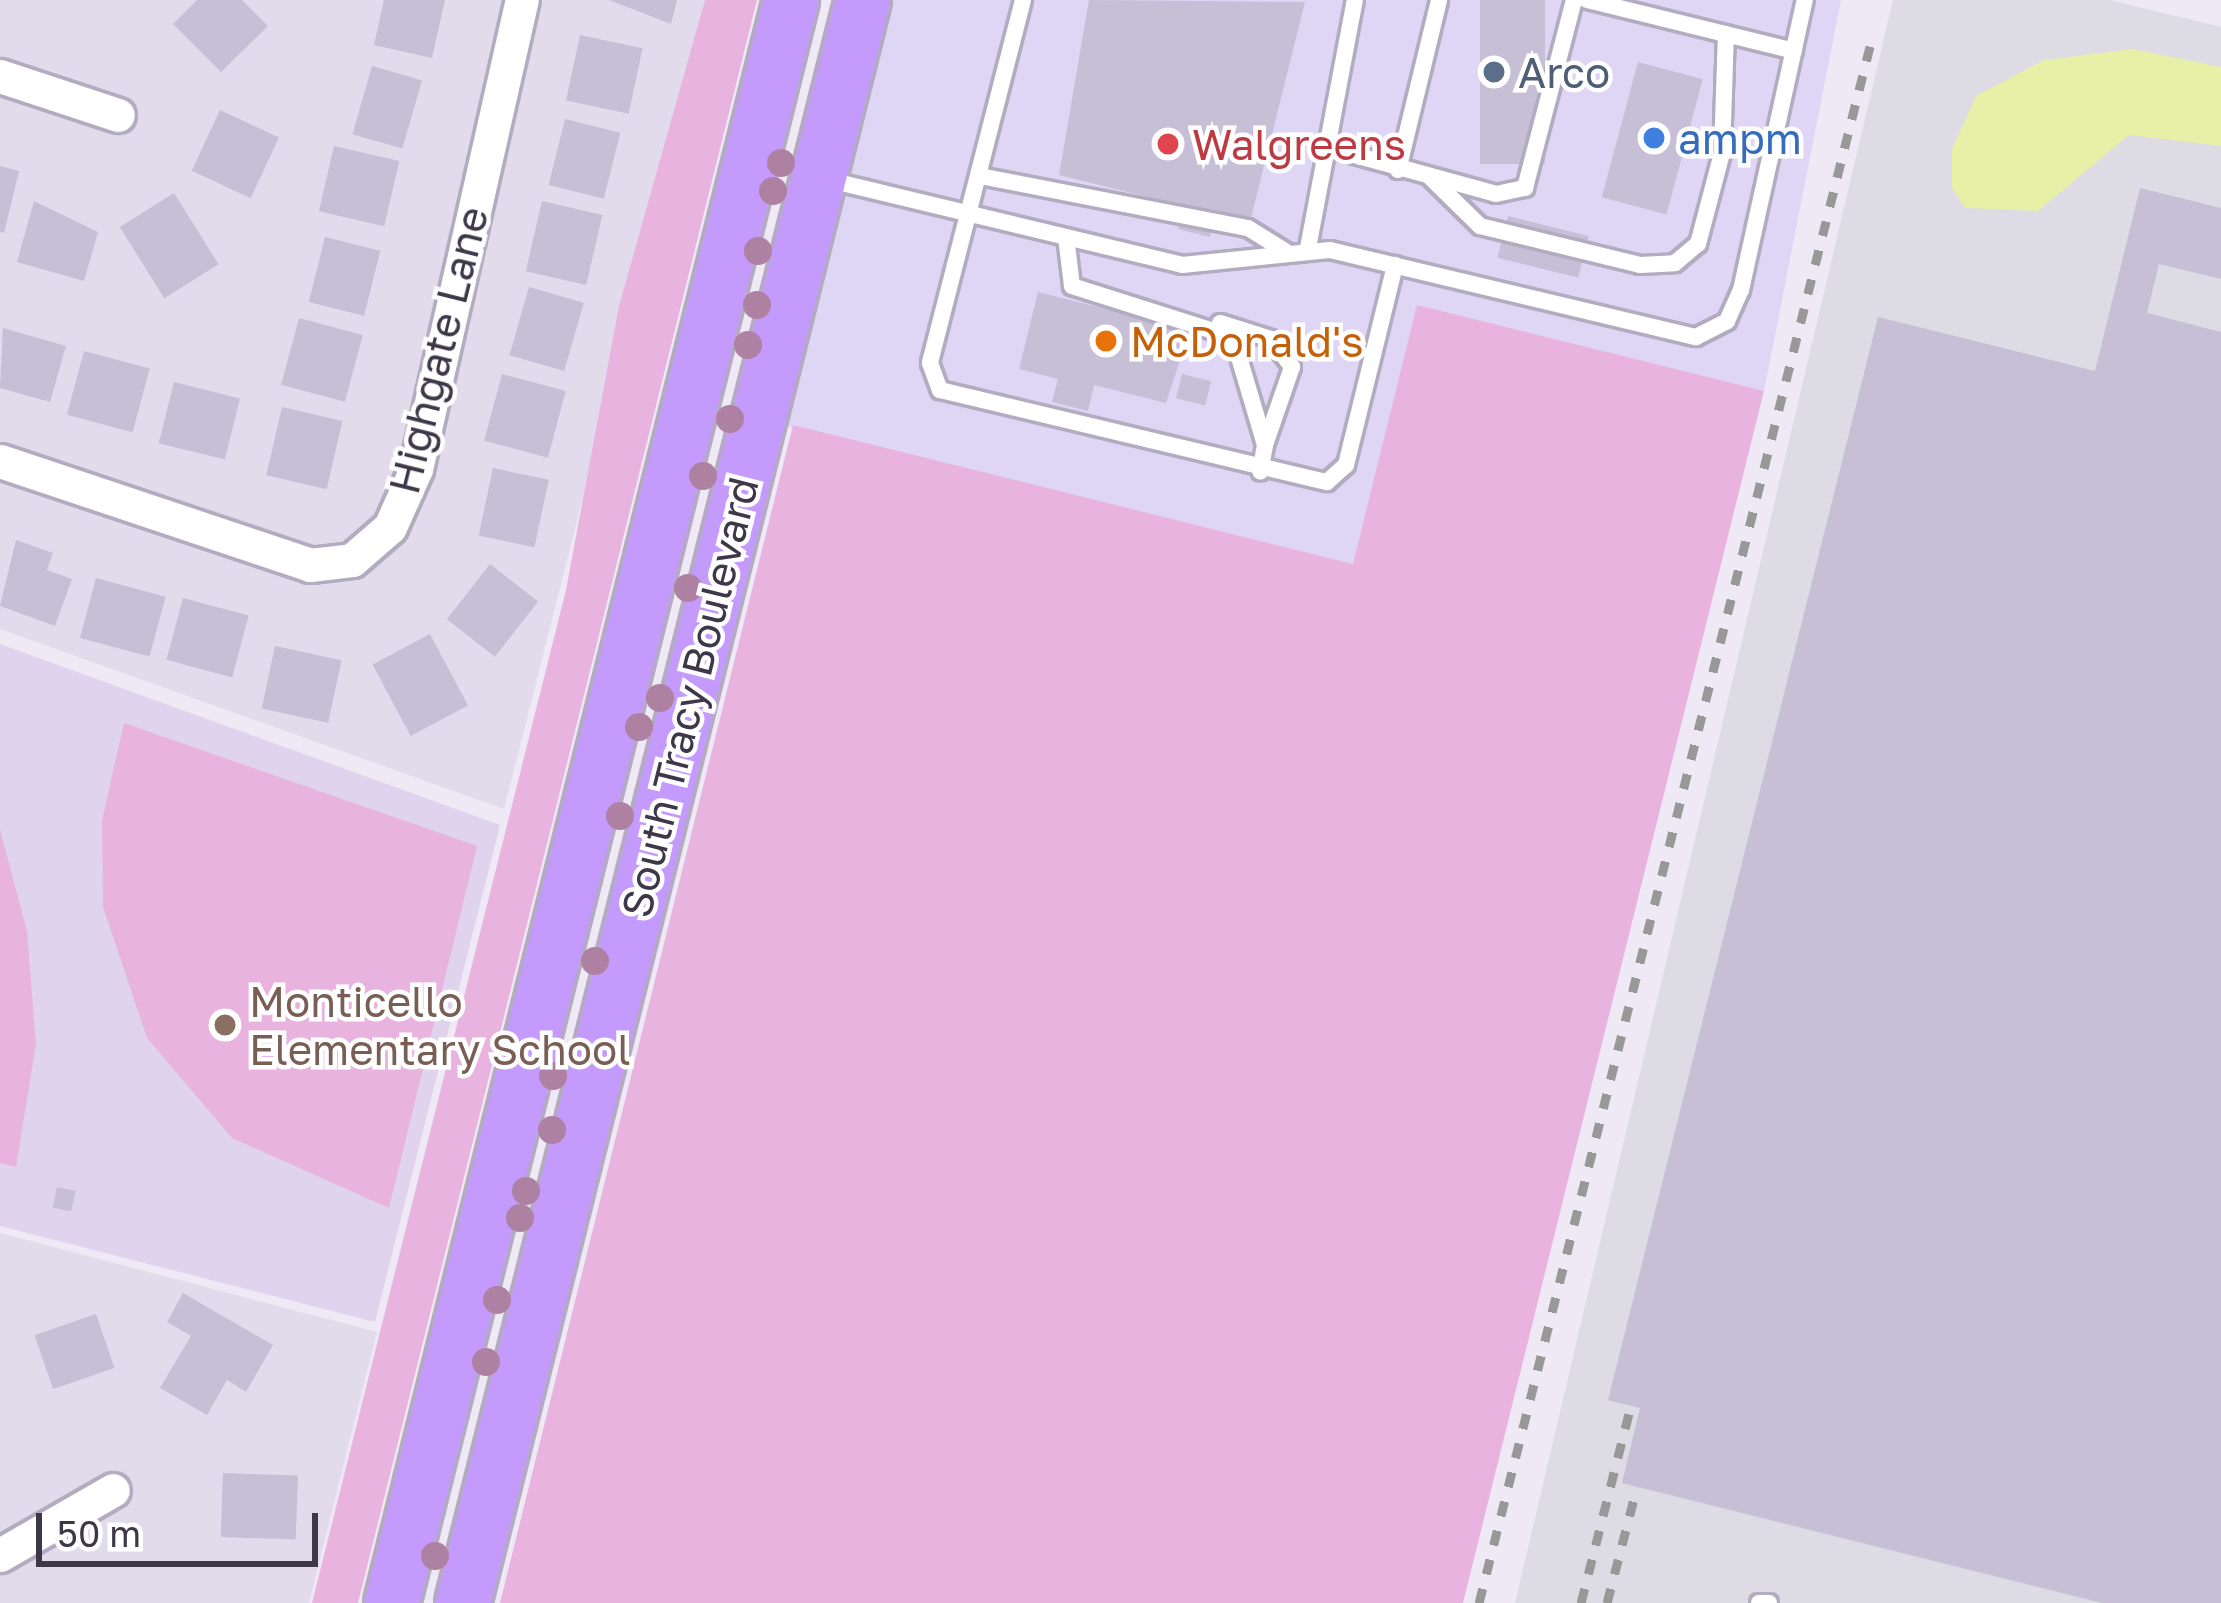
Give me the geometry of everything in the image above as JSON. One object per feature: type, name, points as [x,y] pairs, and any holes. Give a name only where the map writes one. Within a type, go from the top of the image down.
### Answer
[{"type":"main road","name":"South Tracy Boulevard","points":[[392,1603],[791,0]]},
{"type":"main road","name":"South Tracy Boulevard","points":[[463,1603],[863,0]]},
{"type":"street","name":"Highgate Lane","points":[[0,461],[229,543],[310,565],[352,560],[390,527],[416,469],[522,0]]},
{"type":"street","points":[[0,76],[118,115]]},
{"type":"street","points":[[0,1555],[113,1490]]},
{"type":"lane","points":[[1023,0],[930,363],[940,390],[1306,484],[1346,465],[1395,265]]},
{"type":"lane","points":[[1308,248],[1322,146],[1355,0]]},
{"type":"lane","points":[[1398,170],[1439,0]]},
{"type":"lane","points":[[1322,146],[1431,178],[1525,188],[1574,0]]},
{"type":"lane","points":[[1587,0],[1794,50]]},
{"type":"lane","points":[[819,178],[1182,265],[1308,248],[1395,265],[1673,335],[1716,330],[1741,290],[1804,0]]},
{"type":"lane","points":[[1431,178],[1480,226],[1640,266],[1675,263],[1698,244],[1722,153],[1726,34]]},
{"type":"lane","points":[[980,176],[1229,223],[1285,251]]},
{"type":"lane","points":[[1066,238],[1061,269],[1072,286],[1199,318],[1286,353],[1292,382],[1264,445],[1260,472]]},
{"type":"lane","points":[[1199,318],[1233,337],[1264,445]]},
{"type":"lane","points":[[1759,1603],[1769,1603]]},
{"type":"shaded area","points":[[0,0],[709,0],[504,809],[0,629]]},
{"type":"shaded area","points":[[705,0],[757,0],[358,1603],[312,1603],[566,590],[619,306]]},
{"type":"shaded area","points":[[883,0],[1841,0],[1764,391],[1423,307],[1353,564],[772,423]]},
{"type":"shaded area","points":[[1893,0],[2110,0],[2221,27],[2221,1603],[1515,1603]]},
{"type":"shaded area","points":[[2132,49],[2221,67],[2221,146],[2129,135],[2038,211],[1965,208],[1952,188],[1952,149],[1976,96],[2044,60]]},
{"type":"shaded area","points":[[1417,305],[1764,391],[1463,1603],[500,1603],[793,425],[1353,564]]},
{"type":"shaded area","name":"Monticello Elementary School","points":[[0,644],[500,825],[375,1322],[0,1226]]},
{"type":"shaded area","points":[[124,723],[477,846],[389,1208],[232,1138],[147,1038],[103,907],[102,820]]},
{"type":"shaded area","points":[[0,830],[27,931],[36,1044],[16,1167],[0,1163]]},
{"type":"shaded area","points":[[0,1233],[377,1332],[309,1603],[0,1603]]},
{"type":"building","points":[[197,0],[242,0],[268,26],[221,72],[173,24]]},
{"type":"building","points":[[384,0],[445,0],[432,58],[374,45]]},
{"type":"building","points":[[609,0],[677,0],[671,24]]},
{"type":"building","name":"Walgreens","points":[[1089,0],[1305,2],[1250,222],[1216,214],[1210,237],[1178,229],[1184,206],[1059,175]]},
{"type":"building","points":[[1480,0],[1545,0],[1545,164],[1480,164]]},
{"type":"building","points":[[580,35],[643,48],[629,114],[566,101]]},
{"type":"building","name":"ampm","points":[[1638,62],[1703,79],[1666,215],[1602,197]]},
{"type":"building","points":[[372,66],[422,80],[402,149],[352,134]]},
{"type":"building","points":[[220,110],[279,137],[251,198],[192,171]]},
{"type":"building","points":[[565,119],[620,133],[604,199],[549,185]]},
{"type":"building","points":[[334,146],[399,161],[384,226],[319,211]]},
{"type":"building","points":[[0,166],[19,171],[4,233],[0,232]]},
{"type":"building","points":[[2140,188],[2221,208],[2221,279],[2159,264],[2147,313],[2221,332],[2221,1603],[2102,1603],[1622,1483],[1640,1408],[1608,1400],[1878,317],[2095,371]]},
{"type":"building","points":[[174,193],[219,264],[164,298],[120,227]]},
{"type":"building","points":[[34,201],[98,232],[84,281],[17,262]]},
{"type":"building","points":[[542,201],[602,215],[586,285],[526,271]]},
{"type":"building","points":[[1508,216],[1589,236],[1578,278],[1498,258]]},
{"type":"building","points":[[325,237],[380,251],[364,316],[309,302]]},
{"type":"building","points":[[529,287],[584,303],[564,371],[509,355]]},
{"type":"building","name":"McDonald's","points":[[1038,292],[1190,330],[1166,403],[1094,385],[1088,411],[1052,402],[1058,379],[1019,369]]},
{"type":"building","points":[[299,318],[363,335],[345,402],[281,385]]},
{"type":"building","points":[[3,328],[66,346],[50,402],[0,388]]},
{"type":"building","points":[[84,351],[150,369],[133,432],[67,415]]},
{"type":"building","points":[[502,374],[566,391],[548,458],[484,441]]},
{"type":"building","points":[[1182,374],[1211,381],[1205,406],[1176,398]]},
{"type":"building","points":[[174,382],[240,398],[225,460],[159,443]]},
{"type":"building","points":[[282,407],[342,421],[327,489],[266,475]]},
{"type":"building","points":[[493,468],[549,480],[534,547],[479,535]]},
{"type":"building","points":[[16,540],[53,553],[47,570],[72,579],[55,626],[0,606]]},
{"type":"building","points":[[490,564],[538,602],[495,657],[447,619]]},
{"type":"building","points":[[96,578],[166,597],[149,657],[80,638]]},
{"type":"building","points":[[183,598],[249,616],[232,677],[166,660]]},
{"type":"building","points":[[430,634],[468,706],[411,736],[373,665]]},
{"type":"building","points":[[275,646],[342,660],[328,723],[262,709]]},
{"type":"building","points":[[57,1187],[76,1191],[71,1211],[53,1208]]},
{"type":"building","points":[[183,1293],[273,1345],[246,1392],[227,1380],[207,1415],[160,1388],[191,1336],[167,1322]]},
{"type":"building","points":[[96,1314],[115,1368],[53,1389],[35,1335]]},
{"type":"building","points":[[223,1473],[298,1476],[296,1540],[221,1537]]},
{"type":"railway","points":[[1479,1603],[1873,34]]},
{"type":"railway","points":[[1581,1603],[1631,1405]]},
{"type":"railway","points":[[1607,1603],[1637,1487]]},
{"type":"place","name":"Arco","points":[[1494,72]]},
{"type":"place","name":"ampm","points":[[1654,138]]},
{"type":"place","name":"Walgreens","points":[[1168,144]]},
{"type":"place","name":"McDonald's","points":[[1106,341]]},
{"type":"place","name":"Monticello Elementary School","points":[[225,1025]]}]
